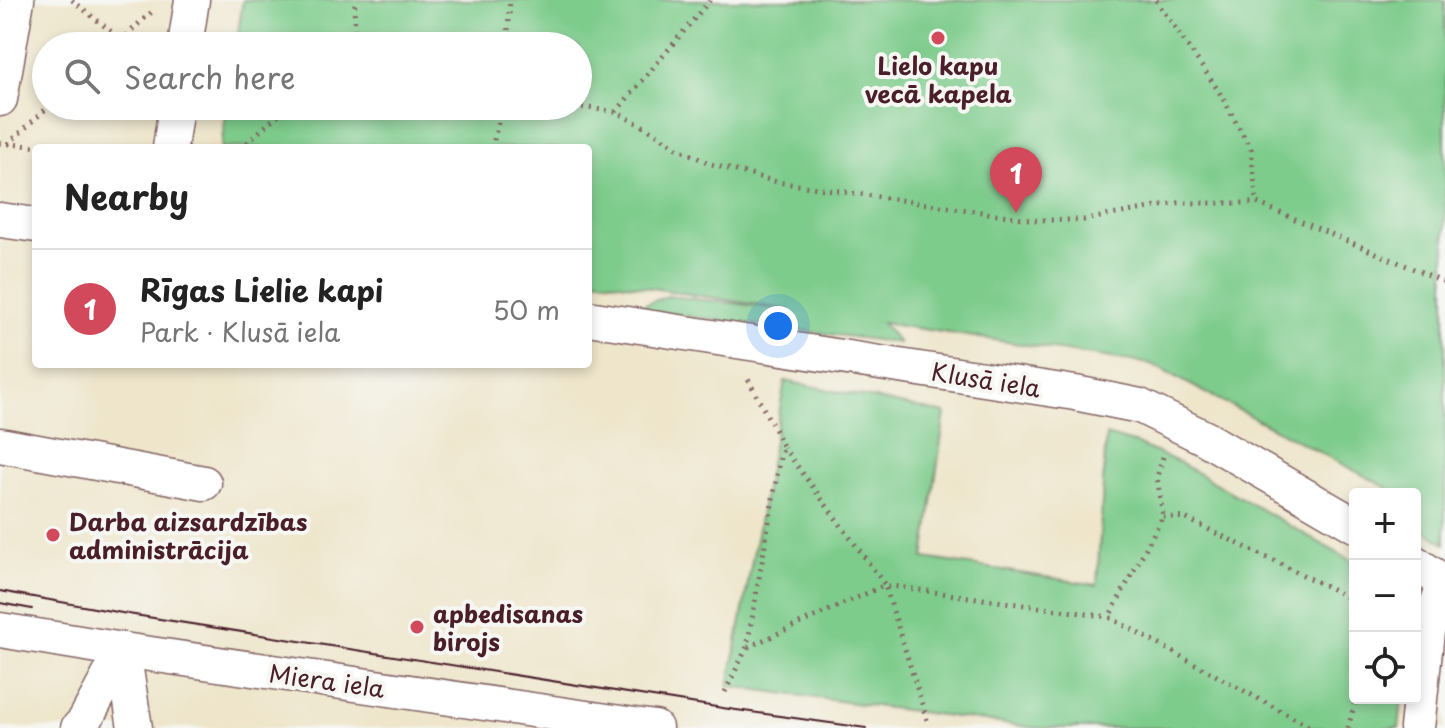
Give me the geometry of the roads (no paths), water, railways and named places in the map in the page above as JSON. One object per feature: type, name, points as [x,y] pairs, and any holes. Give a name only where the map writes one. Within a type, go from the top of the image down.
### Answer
[{"type":"street","points":[[0,99],[17,0]]},
{"type":"street","points":[[187,32],[192,0]]},
{"type":"street","points":[[171,144],[174,120]]},
{"type":"street","points":[[0,220],[32,224]]},
{"type":"street","name":"Klusā iela","points":[[592,319],[1075,393],[1140,406],[1218,445],[1349,521]]},
{"type":"street","points":[[0,445],[204,483]]},
{"type":"street","points":[[1417,728],[1427,631],[1445,583],[1421,567]]},
{"type":"street","name":"Miera iela","points":[[0,630],[655,728]]},
{"type":"street","points":[[78,728],[123,650]]},
{"type":"street","points":[[123,650],[135,728]]},
{"type":"tram line","points":[[0,591],[122,613],[866,728]]},
{"type":"tram line","points":[[0,603],[32,609]]},
{"type":"place","name":"Lielo kapu vecā kapela","points":[[938,38]]},
{"type":"place","name":"Rīgas Lielie kapi","points":[[1016,213]]},
{"type":"place","name":"Darba aizsardzības administrācija","points":[[53,535]]},
{"type":"place","name":"apbedisanas birojs","points":[[417,627]]}]
